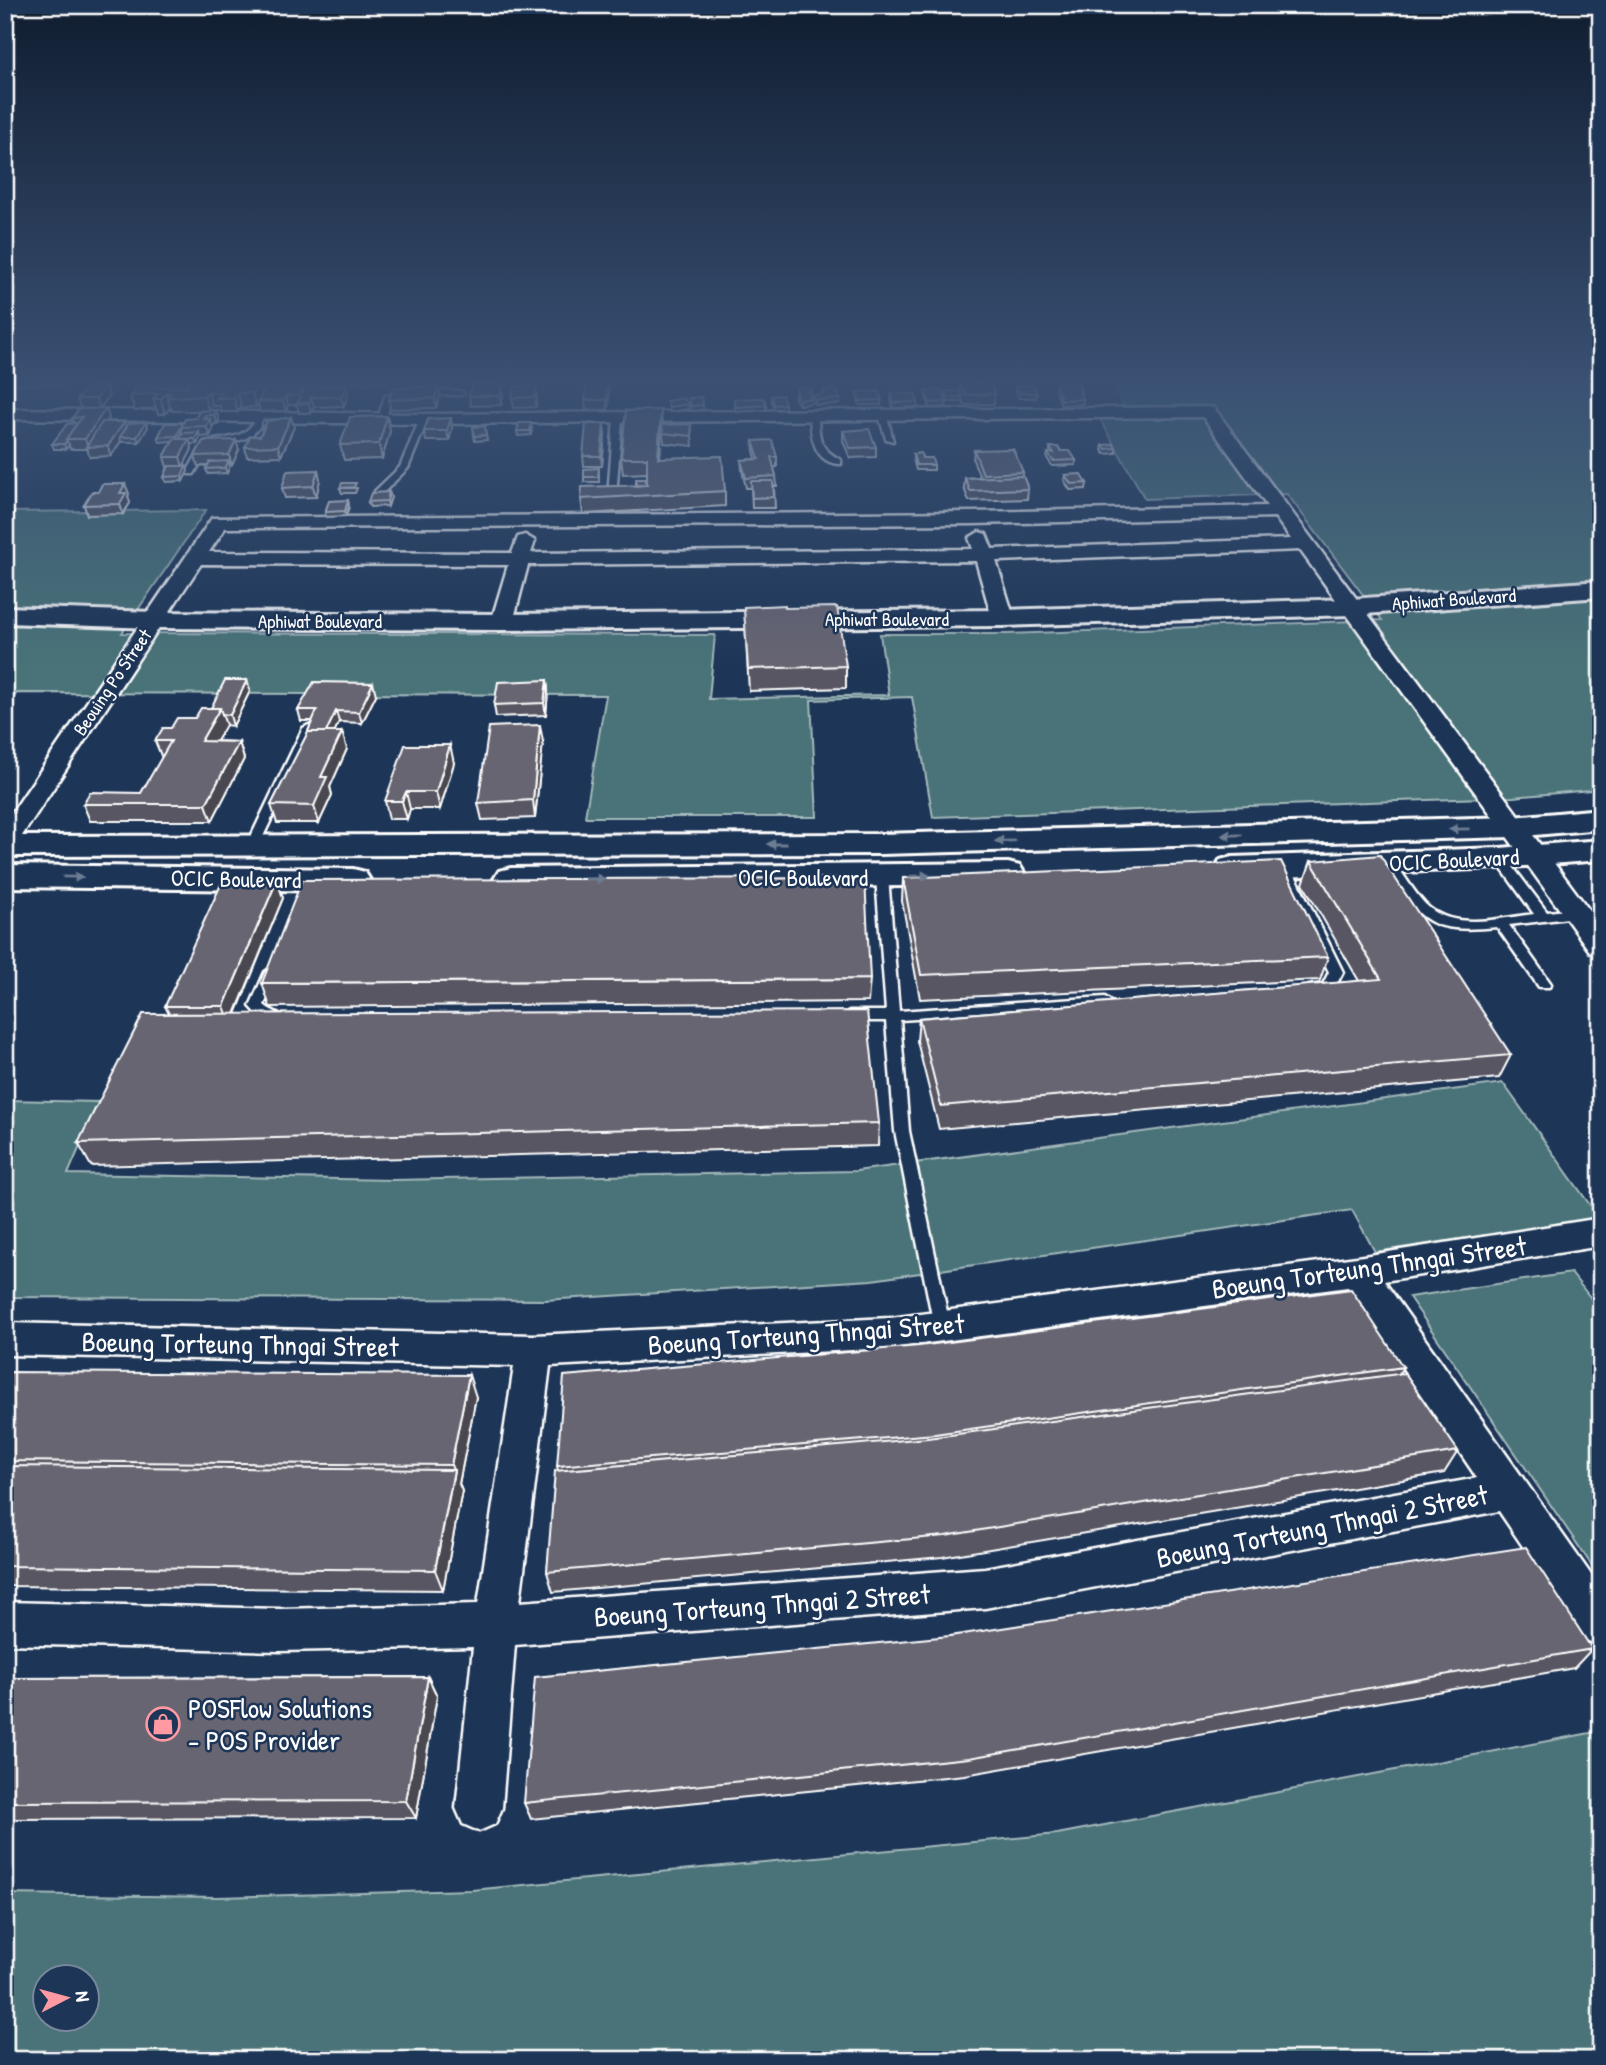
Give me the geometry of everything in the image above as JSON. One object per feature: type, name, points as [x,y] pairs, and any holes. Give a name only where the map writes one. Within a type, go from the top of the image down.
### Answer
[{"type":"street","points":[[1257,478],[1601,946]]},
{"type":"street","points":[[502,622],[531,522],[973,518],[1281,511]]},
{"type":"street","points":[[973,518],[1003,618]]},
{"type":"street","name":"Beouing Po Street","points":[[5,844],[219,522],[531,522]]},
{"type":"street","points":[[195,558],[520,559],[984,555],[1305,544]]},
{"type":"street","name":"Aphiwat Boulevard","points":[[5,615],[154,620],[502,622],[1003,618],[1351,607],[1601,589]]},
{"type":"street","name":"OCIC Boulevard","points":[[5,844],[252,847],[881,844],[1513,827],[1601,819]]},
{"type":"street","name":"OCIC Boulevard","points":[[1202,869],[1500,858],[1601,850]]},
{"type":"street","name":"OCIC Boulevard","points":[[477,879],[882,877],[1035,873]]},
{"type":"street","name":"OCIC Boulevard","points":[[5,876],[307,886],[379,880]]},
{"type":"street","name":"Boeung Torteung Thngai Street","points":[[5,1339],[534,1351],[890,1333],[1357,1271],[1601,1232]]},
{"type":"street","points":[[1357,1271],[1601,1625]]},
{"type":"street","points":[[479,1808],[496,1625],[534,1351]]},
{"type":"street","name":"Boeung Torteung Thngai 2 Street","points":[[5,1623],[280,1630],[496,1625],[985,1588],[1509,1491]]},
{"type":"lane","points":[[377,493],[393,478]]},
{"type":"lane","points":[[612,496],[613,478]]},
{"type":"lane","points":[[252,847],[309,728]]},
{"type":"lane","points":[[1500,858],[1544,918]]},
{"type":"lane","points":[[1389,863],[1422,909],[1447,924],[1500,922],[1577,913]]},
{"type":"lane","points":[[1285,867],[1336,972],[1328,988],[1301,990]]},
{"type":"lane","points":[[882,877],[902,1131],[942,1326]]},
{"type":"lane","points":[[1500,922],[1544,984]]},
{"type":"lane","points":[[278,956],[257,1006],[266,1015],[279,1020],[293,1020]]},
{"type":"lane","points":[[837,1016],[893,1016],[1124,1001]]},
{"type":"green space","points":[[1133,478],[1601,478],[1601,789],[1513,797],[933,817],[912,697],[811,700],[817,817],[585,817],[606,695],[17,693],[5,708],[5,512],[206,510],[122,633],[715,635],[709,699],[889,695],[880,634],[1008,634],[1382,620],[1287,494],[1145,499]]},
{"type":"green space","points":[[1503,1083],[1590,1205],[1601,1204],[1601,1218],[1375,1252],[1352,1210],[872,1280],[545,1300],[5,1297],[5,1100],[99,1102],[68,1174],[393,1180],[856,1171]]},
{"type":"green space","points":[[1571,1273],[1601,1311],[1601,1579],[1409,1297]]},
{"type":"green space","points":[[1601,1731],[1601,2060],[5,2060],[5,1894],[218,1897],[472,1890],[1057,1834]]},
{"type":"building","points":[[285,478],[315,478],[313,486],[282,488]]},
{"type":"building","points":[[647,478],[724,478],[725,491],[581,499],[582,487],[647,485]]},
{"type":"building","points":[[965,478],[1024,478],[1028,489],[970,491]]},
{"type":"building","points":[[1067,478],[1084,478],[1087,483],[1071,484]]},
{"type":"building","points":[[636,479],[646,479],[646,485],[636,486]]},
{"type":"building","points":[[751,481],[773,481],[774,497],[752,498]]},
{"type":"building","points":[[342,483],[356,483],[354,487],[340,488]]},
{"type":"building","points":[[102,484],[125,484],[120,493],[126,493],[120,504],[84,505],[92,492],[98,492]]},
{"type":"building","points":[[389,492],[387,501],[368,502],[371,493]]},
{"type":"building","points":[[348,500],[345,511],[325,512],[329,501]]},
{"type":"building","points":[[785,605],[785,608],[837,607],[846,666],[748,669],[744,607]]},
{"type":"building","points":[[225,680],[247,680],[230,715],[222,714],[220,708],[211,708]]},
{"type":"building","points":[[547,680],[544,703],[494,705],[498,682]]},
{"type":"building","points":[[314,682],[373,683],[359,712],[336,711],[326,732],[308,732],[306,736],[317,710],[298,710]]},
{"type":"building","points":[[201,708],[220,708],[201,741],[239,742],[206,804],[83,804],[90,792],[141,793],[171,741],[155,741],[163,728],[171,728],[177,718],[195,718]]},
{"type":"building","points":[[540,725],[533,800],[478,803],[489,727]]},
{"type":"building","points":[[308,732],[342,732],[321,777],[327,777],[314,806],[271,805]]},
{"type":"building","points":[[405,745],[450,745],[436,792],[406,792],[402,801],[385,801]]},
{"type":"building","points":[[1380,855],[1511,1055],[941,1106],[919,1018],[1381,979],[1311,861]]},
{"type":"building","points":[[1281,861],[1328,957],[921,975],[903,878]]},
{"type":"building","points":[[865,878],[870,979],[262,983],[302,880]]},
{"type":"building","points":[[223,880],[277,880],[224,1006],[165,1006]]},
{"type":"building","points":[[867,1011],[879,1123],[78,1143],[143,1014]]},
{"type":"building","points":[[1351,1289],[1403,1367],[935,1434],[557,1466],[564,1376],[919,1346]]},
{"type":"building","points":[[5,1372],[469,1375],[451,1465],[5,1461]]},
{"type":"building","points":[[1405,1373],[1458,1451],[945,1536],[547,1572],[555,1471],[928,1438]]},
{"type":"building","points":[[5,1466],[454,1470],[435,1570],[5,1566]]},
{"type":"building","points":[[1526,1547],[1592,1649],[969,1758],[524,1803],[535,1677],[950,1636]]},
{"type":"building","points":[[428,1677],[406,1801],[5,1802],[5,1678]]},
{"type":"place","name":"POSFlow Solutions - POS Provider","points":[[163,1724]]}]
